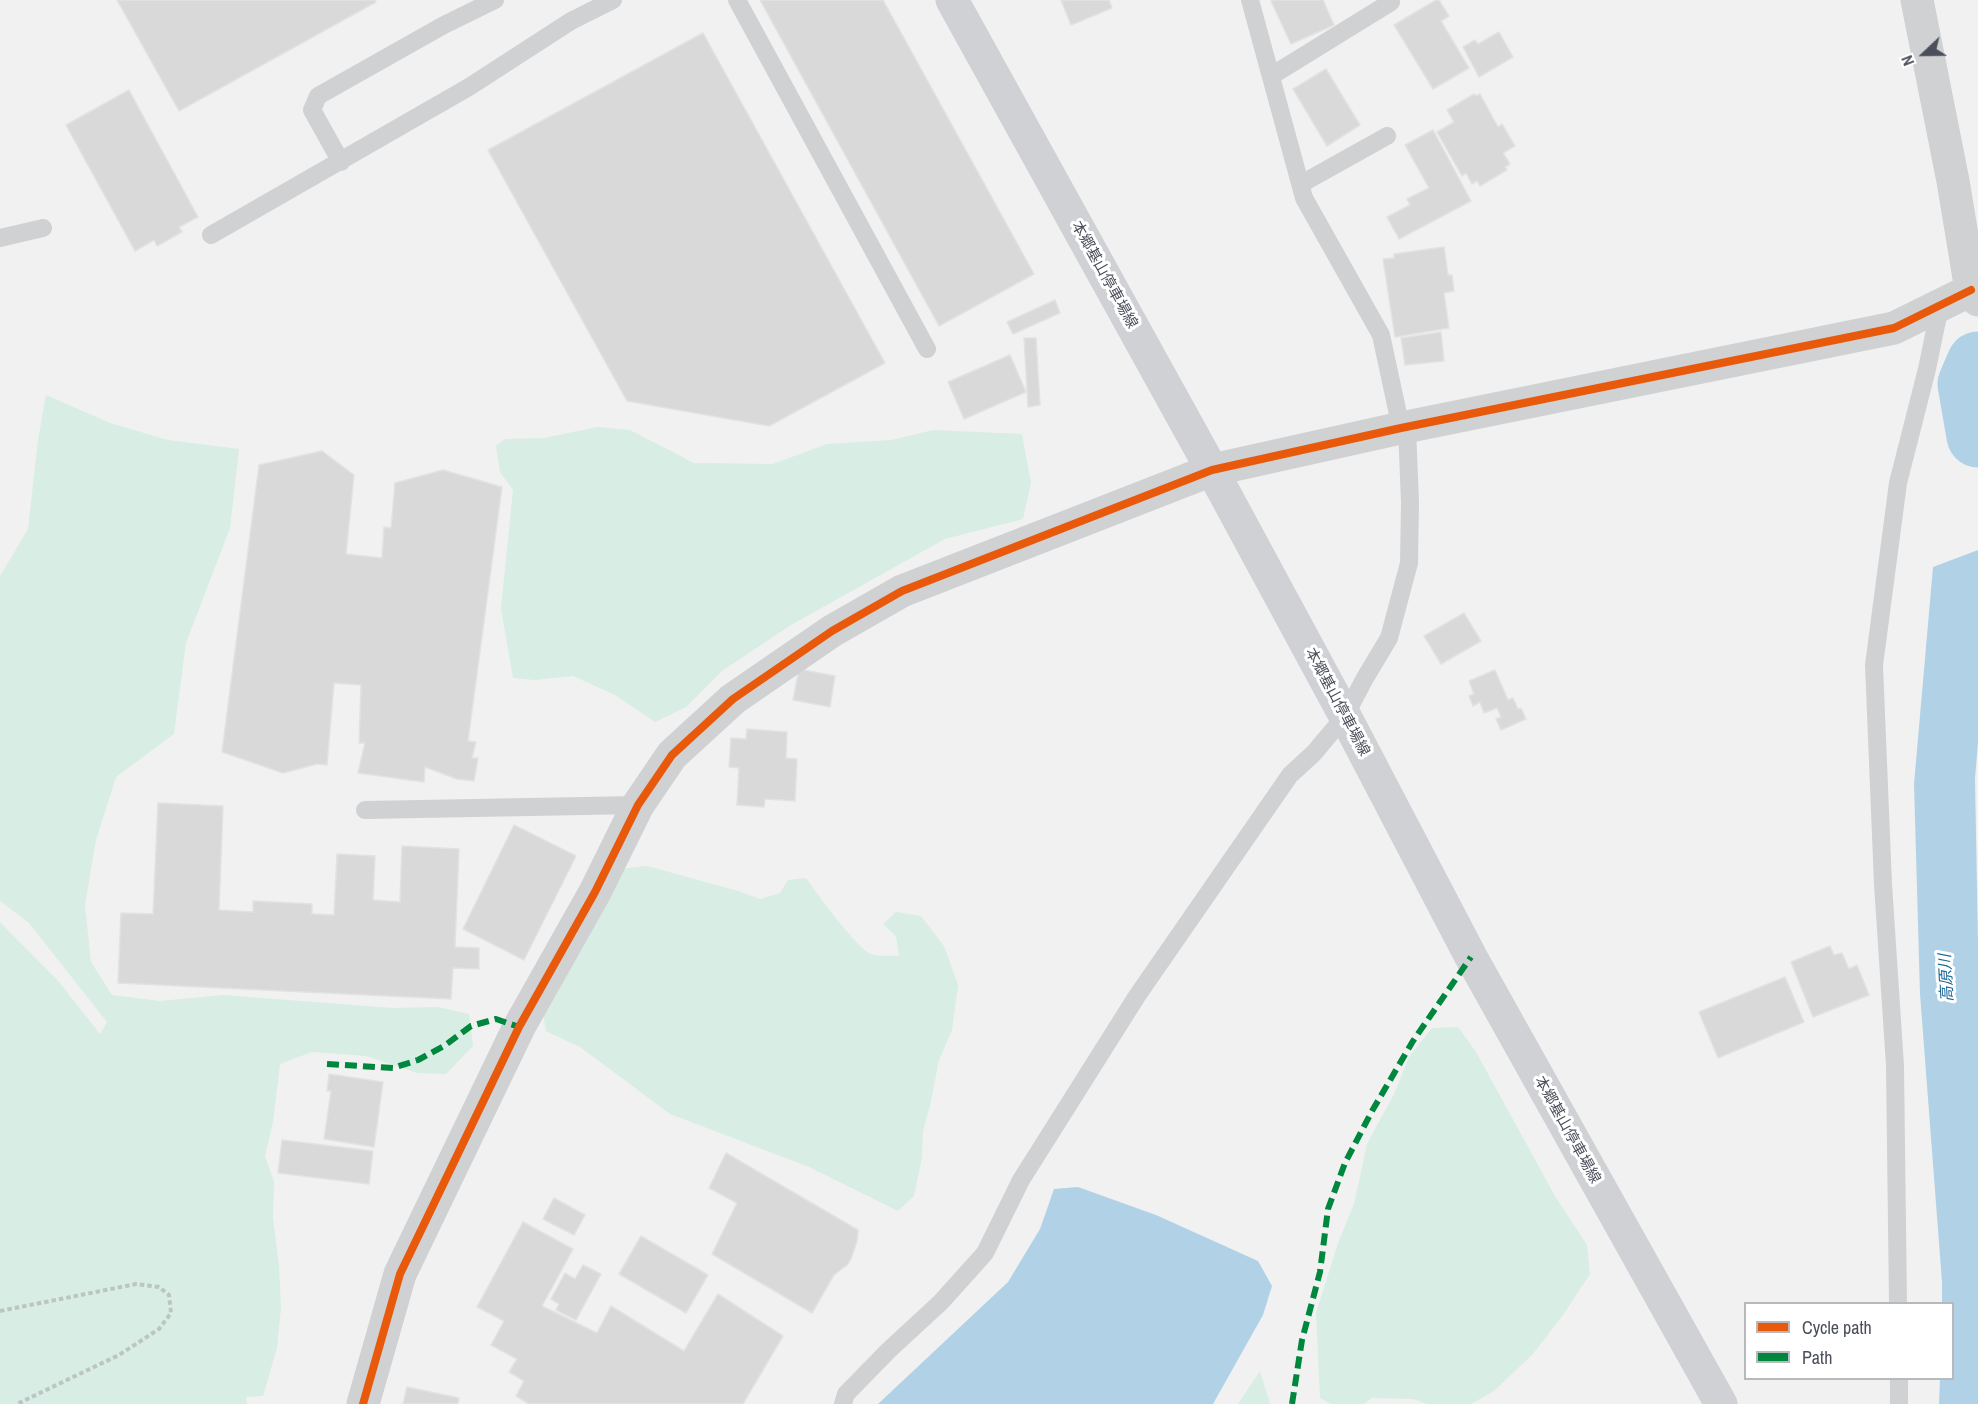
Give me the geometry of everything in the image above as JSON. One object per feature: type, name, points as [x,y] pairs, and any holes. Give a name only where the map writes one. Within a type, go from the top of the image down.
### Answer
[{"type":"main road","name":"本郷基山停車場線","points":[[952,0],[1212,470],[1345,716],[1471,957],[1721,1404]]},
{"type":"street","points":[[363,1404],[400,1274],[519,1027],[595,892],[638,805],[672,755],[733,699],[842,625],[902,591],[1212,470],[1404,428],[1894,328],[1940,306],[1974,295],[1971,235],[1917,0]]},
{"type":"lane","points":[[341,162],[312,110],[318,96],[444,25],[495,0]]},
{"type":"lane","points":[[211,235],[469,87],[571,21],[613,0]]},
{"type":"lane","points":[[736,0],[927,349]]},
{"type":"lane","points":[[843,1404],[846,1394],[941,1302],[986,1253],[1021,1180],[1137,996],[1290,775],[1314,753],[1345,716],[1389,638],[1408,563],[1410,503],[1404,428],[1381,335],[1304,198],[1250,0]]},
{"type":"lane","points":[[1271,76],[1391,2]]},
{"type":"lane","points":[[1301,184],[1387,136]]},
{"type":"lane","points":[[0,238],[43,228]]},
{"type":"lane","points":[[1898,1302],[1895,1066],[1883,884],[1874,665],[1898,483],[1927,369],[1940,306]]},
{"type":"lane","points":[[365,810],[638,805]]},
{"type":"lane","points":[[1899,1380],[1899,1404]]},
{"type":"path","points":[[0,1311],[136,1284],[159,1287],[169,1295],[171,1313],[159,1329],[119,1355],[17,1404]]},
{"type":"green space","points":[[46,395],[110,423],[168,440],[239,449],[230,528],[186,643],[174,734],[116,777],[96,840],[85,905],[91,962],[112,995],[160,1001],[223,995],[393,1008],[438,1007],[469,1014],[473,1046],[446,1074],[417,1073],[366,1056],[312,1052],[280,1064],[273,1122],[265,1156],[274,1182],[273,1217],[281,1308],[277,1348],[263,1396],[246,1397],[247,1404],[0,1404],[0,922],[59,982],[100,1034],[107,1022],[29,923],[0,901],[0,576],[28,529],[38,440]]},
{"type":"green space","points":[[597,427],[630,430],[694,463],[773,464],[827,444],[892,440],[933,430],[1022,434],[1031,483],[1023,519],[945,539],[791,625],[722,671],[686,707],[655,722],[615,695],[573,676],[534,680],[513,678],[501,609],[513,490],[500,472],[496,446],[505,439],[544,438]]},
{"type":"green space","points":[[647,866],[760,899],[780,893],[788,880],[806,878],[856,942],[871,954],[899,956],[896,936],[883,924],[896,912],[921,916],[944,946],[958,985],[952,1030],[939,1060],[923,1131],[922,1157],[914,1196],[898,1211],[809,1167],[670,1114],[580,1047],[546,1031],[543,1014],[620,869]]},
{"type":"green space","points":[[1458,1027],[1476,1052],[1555,1196],[1587,1245],[1590,1274],[1563,1315],[1533,1354],[1494,1391],[1471,1404],[1427,1404],[1413,1399],[1372,1398],[1364,1404],[1331,1404],[1320,1398],[1316,1313],[1338,1243],[1354,1204],[1367,1144],[1395,1092],[1409,1057],[1432,1028]]},
{"type":"green space","points":[[1260,1371],[1270,1404],[1238,1404]]},
{"type":"water","points":[[1978,550],[1978,742],[1975,779],[1978,943],[1978,1404],[1939,1404],[1940,1380],[1954,1380],[1954,1302],[1942,1302],[1920,994],[1914,784],[1933,567]]},
{"type":"water","points":[[1078,1187],[1156,1215],[1258,1261],[1272,1286],[1263,1315],[1213,1404],[878,1404],[1008,1282],[1040,1229],[1054,1189]]},
{"type":"building","points":[[117,0],[375,0],[376,2],[179,111]]},
{"type":"building","points":[[760,0],[883,0],[1034,274],[939,326]]},
{"type":"building","points":[[1061,0],[1109,0],[1112,8],[1071,25]]},
{"type":"building","points":[[1323,0],[1334,25],[1291,44],[1271,1]]},
{"type":"building","points":[[1439,0],[1449,16],[1441,21],[1469,68],[1433,89],[1394,25]]},
{"type":"building","points":[[1499,32],[1513,57],[1479,77],[1463,47],[1475,40],[1478,44]]},
{"type":"building","points":[[703,33],[885,363],[769,426],[627,401],[488,150]]},
{"type":"building","points":[[1326,69],[1360,125],[1327,146],[1293,89]]},
{"type":"building","points":[[129,90],[198,217],[179,227],[182,232],[157,246],[154,240],[135,251],[66,125]]},
{"type":"building","points":[[1474,94],[1476,96],[1480,94],[1498,127],[1502,124],[1515,146],[1503,153],[1510,164],[1505,167],[1507,170],[1480,186],[1477,181],[1472,184],[1466,173],[1462,176],[1437,132],[1454,122],[1447,110]]},
{"type":"building","points":[[1433,130],[1471,201],[1399,239],[1387,217],[1410,205],[1407,199],[1429,188],[1405,145]]},
{"type":"building","points":[[1444,247],[1448,275],[1452,275],[1454,291],[1444,293],[1449,328],[1395,337],[1383,259],[1394,258],[1394,254]]},
{"type":"building","points":[[1055,300],[1060,313],[1013,334],[1007,322]]},
{"type":"building","points":[[1441,332],[1444,361],[1405,365],[1401,338]]},
{"type":"building","points":[[1024,338],[1036,338],[1040,405],[1028,407]]},
{"type":"building","points":[[1010,355],[1026,392],[964,419],[948,382]]},
{"type":"building","points":[[322,451],[354,475],[346,554],[382,558],[384,527],[391,528],[395,483],[443,470],[502,487],[468,741],[476,742],[472,758],[478,758],[474,781],[457,779],[425,767],[424,782],[358,773],[365,743],[359,743],[361,685],[334,683],[327,765],[317,764],[283,773],[222,752],[259,465]]},
{"type":"building","points":[[1464,613],[1481,641],[1441,664],[1424,636]]},
{"type":"building","points":[[799,669],[835,676],[830,707],[793,700]]},
{"type":"building","points":[[1495,670],[1508,700],[1513,698],[1526,719],[1501,730],[1496,719],[1501,717],[1497,708],[1484,713],[1480,702],[1473,706],[1469,696],[1474,694],[1469,681]]},
{"type":"building","points":[[747,729],[787,732],[786,758],[797,759],[795,801],[765,799],[764,807],[737,805],[739,768],[729,767],[731,738],[746,739]]},
{"type":"building","points":[[158,803],[223,806],[219,910],[253,912],[253,901],[312,904],[312,914],[334,915],[337,854],[375,856],[373,900],[400,902],[402,846],[459,849],[455,947],[479,948],[479,969],[453,968],[451,999],[118,983],[121,913],[153,914]]},
{"type":"building","points":[[514,825],[576,856],[524,960],[463,929]]},
{"type":"building","points":[[1830,946],[1834,955],[1842,953],[1849,969],[1857,965],[1869,995],[1813,1017],[1791,962]]},
{"type":"building","points":[[1785,977],[1804,1022],[1718,1058],[1699,1012]]},
{"type":"building","points":[[329,1074],[383,1082],[374,1147],[324,1139],[331,1091],[327,1091]]},
{"type":"building","points":[[282,1140],[373,1151],[369,1184],[278,1173]]},
{"type":"building","points":[[726,1153],[858,1230],[851,1259],[834,1275],[812,1313],[712,1254],[737,1203],[709,1188]]},
{"type":"building","points":[[554,1198],[585,1215],[574,1235],[543,1219]]},
{"type":"building","points":[[523,1222],[573,1249],[542,1306],[597,1333],[611,1306],[684,1351],[718,1294],[783,1336],[743,1404],[529,1404],[516,1396],[524,1381],[509,1372],[517,1359],[491,1345],[504,1321],[477,1307]]},
{"type":"building","points":[[641,1236],[708,1275],[686,1313],[619,1274]]},
{"type":"building","points":[[583,1265],[601,1274],[576,1320],[556,1310],[559,1304],[551,1299],[565,1273],[575,1279]]},
{"type":"building","points":[[407,1387],[459,1398],[458,1404],[403,1404]]},
{"type":"waterway","name":"高原川","points":[[1978,363],[1969,384],[1978,436]]},
{"type":"marked path","points":[[1292,1404],[1302,1340],[1320,1272],[1328,1209],[1345,1163],[1413,1041],[1471,957]]},
{"type":"marked path","points":[[327,1064],[393,1068],[418,1060],[444,1046],[471,1026],[496,1019],[519,1027]]},
{"type":"cycle path","points":[[363,1404],[400,1274],[519,1027],[595,892],[638,805],[672,755],[733,699],[832,631],[902,591],[1212,470],[1401,428],[1894,328],[1971,290]]}]
